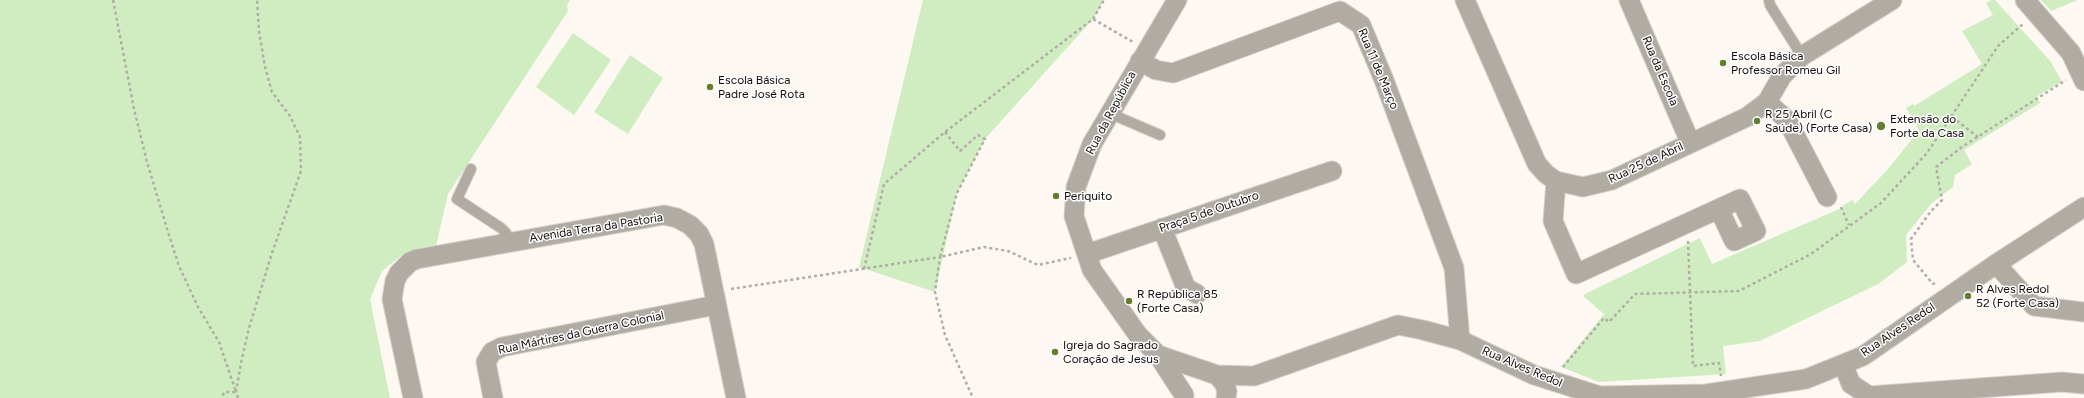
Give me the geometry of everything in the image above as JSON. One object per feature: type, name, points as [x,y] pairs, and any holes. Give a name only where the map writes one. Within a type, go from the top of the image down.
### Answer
[{"type":"street","name":"Rua da República","points":[[1177,0],[1092,144],[1076,187],[1074,216],[1092,270],[1138,335],[1158,355],[1185,396]]},
{"type":"street","name":"Rua 25 de Abril","points":[[1465,0],[1537,164],[1546,174],[1556,181],[1583,187],[1612,180],[1690,142],[1747,117],[1767,102],[1782,76],[1802,56],[1892,0]]},
{"type":"street","name":"Rua da Escola","points":[[1630,0],[1690,142]]},
{"type":"street","points":[[2025,0],[2060,38],[2071,53],[2082,76]]},
{"type":"street","name":"Rua 11 de Março","points":[[1143,56],[1156,70],[1172,73],[1340,11],[1361,25],[1384,80],[1454,268],[1460,340]]},
{"type":"street","points":[[1767,102],[1786,120],[1827,196]]},
{"type":"street","name":"Praça 5 de Outubro","points":[[1087,254],[1332,171]]},
{"type":"street","points":[[1556,181],[1553,221],[1576,274],[1719,209]]},
{"type":"street","name":"Rua Alves Redol","points":[[1227,398],[1254,376],[1398,325],[1460,340],[1534,375],[1600,396],[1706,394],[1806,379],[1863,356],[1954,292],[2084,206]]},
{"type":"street","name":"Avenida Terra da Pastoria","points":[[413,398],[392,299],[392,290],[399,273],[410,262],[417,259],[664,215],[677,218],[690,225],[699,234],[704,244],[736,398]]},
{"type":"street","points":[[1162,228],[1186,288],[1197,294]]},
{"type":"street","points":[[1996,264],[2034,306],[2084,312]]},
{"type":"street","name":"Rua Mártires da Guerra Colonial","points":[[493,398],[486,362],[492,352],[502,347],[715,299]]},
{"type":"street","name":"Rua da República","points":[[1158,355],[1212,374]]},
{"type":"street","points":[[1843,364],[1851,384],[1869,396],[2062,382],[2084,384]]},
{"type":"street","points":[[1185,396],[1187,382],[1195,375],[1212,374],[1224,383],[1227,391],[1227,398]]},
{"type":"street","name":"Rua Alves Redol","points":[[1212,374],[1254,376]]},
{"type":"lane","points":[[1769,0],[1770,5],[1802,56]]},
{"type":"lane","points":[[1109,113],[1160,136]]},
{"type":"lane","points":[[471,169],[457,199],[501,228],[506,233],[510,242]]},
{"type":"path","points":[[113,0],[134,109],[168,232],[180,266],[198,307],[219,342],[238,398]]},
{"type":"path","points":[[236,392],[249,328],[272,253],[301,171],[300,137],[290,116],[272,92],[265,68],[258,31],[257,0]]},
{"type":"path","points":[[864,269],[884,184],[945,132],[1093,19],[1104,0]]},
{"type":"path","points":[[1093,19],[1143,56]]},
{"type":"path","points":[[1954,292],[1945,277],[1933,284],[1913,260],[1911,239],[1931,210],[1942,200],[1936,167],[1978,137],[2082,76]]},
{"type":"path","points":[[1952,117],[1978,137]]},
{"type":"path","points":[[945,132],[960,151],[978,136],[985,139],[957,193],[940,257],[935,292],[945,336],[973,398]]},
{"type":"path","points":[[1685,225],[1689,243],[1694,366],[1719,363],[1721,378]]},
{"type":"path","points":[[715,299],[864,269],[940,257],[984,247],[1008,251],[1038,265],[1087,254]]},
{"type":"path","points":[[1561,369],[1604,318]]},
{"type":"path","points":[[222,398],[224,392],[236,392]]},
{"type":"green space","points":[[0,0],[570,0],[567,5],[568,11],[448,194],[436,246],[403,254],[382,271],[370,299],[390,398],[0,398]]},
{"type":"green space","points":[[923,0],[1104,0],[1093,19],[985,139],[957,193],[935,292],[859,267]]},
{"type":"green space","points":[[1995,0],[2051,62],[2062,82],[2037,96],[2040,103],[1964,150],[1972,164],[1955,175],[1953,187],[1931,204],[1906,235],[1907,262],[1878,284],[1760,341],[1723,346],[1726,374],[1599,382],[1561,367],[1604,314],[1583,296],[1585,294],[1700,238],[1712,264],[1844,207],[1843,205],[1853,200],[1855,204],[1889,168],[1919,130],[1906,108],[1913,104],[1914,106],[1982,64],[1962,31],[1993,15],[1986,3]]},
{"type":"green space","points":[[2041,0],[2078,0],[2051,11]]},
{"type":"green space","points":[[573,33],[611,60],[574,115],[536,87]]},
{"type":"green space","points":[[630,55],[663,78],[628,134],[594,112]]},
{"type":"place","name":"Escola Básica Professor Romeu Gil","points":[[1723,63]]},
{"type":"place","name":"Escola Básica Padre José Rota","points":[[710,87]]},
{"type":"place","name":"R 25 Abril (C Saúde) (Forte Casa)","points":[[1757,121]]},
{"type":"place","name":"Extensão do Forte da Casa","points":[[1881,126]]},
{"type":"place","name":"Periquito","points":[[1056,196]]},
{"type":"place","name":"R Alves Redol 52 (Forte Casa)","points":[[1968,296]]},
{"type":"place","name":"R República 85 (Forte Casa)","points":[[1129,301]]},
{"type":"place","name":"Igreja do Sagrado Coração de Jesus","points":[[1055,352]]}]
